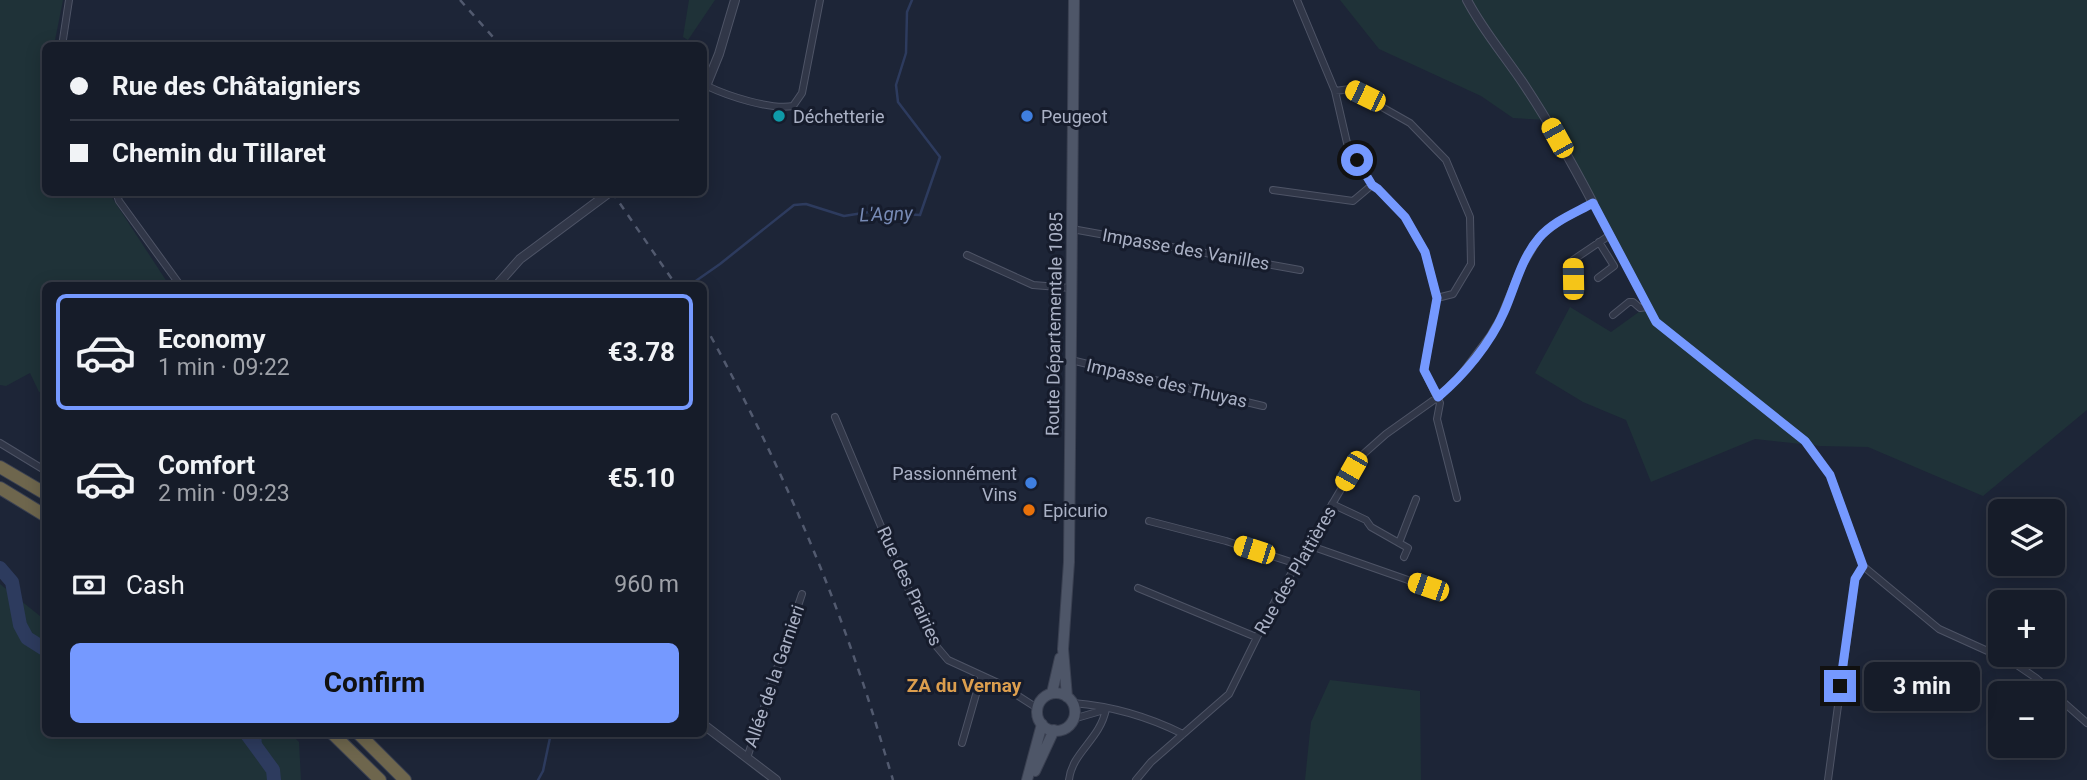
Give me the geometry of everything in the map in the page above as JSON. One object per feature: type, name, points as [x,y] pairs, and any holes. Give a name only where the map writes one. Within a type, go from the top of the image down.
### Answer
[{"type":"highway","points":[[0,467],[42,492]]},
{"type":"highway","points":[[0,488],[42,514]]},
{"type":"highway","points":[[336,737],[380,780]]},
{"type":"highway","points":[[362,737],[405,780]]},
{"type":"main road","name":"Route Départementale 1085","points":[[1063,649],[1069,562],[1074,0]]},
{"type":"main road","points":[[1052,693],[1063,649]]},
{"type":"main road","points":[[1063,649],[1070,700],[1075,711],[1073,719],[1062,729],[1054,730],[1042,724],[1037,708],[1045,696],[1060,693],[1070,700]]},
{"type":"main road","points":[[1029,780],[1042,724]]},
{"type":"main road","points":[[1029,780],[1054,730]]},
{"type":"street","points":[[63,42],[69,0]]},
{"type":"street","points":[[707,83],[735,0]]},
{"type":"street","points":[[707,89],[782,108],[793,106],[802,93],[820,0]]},
{"type":"street","points":[[1297,0],[1335,91],[1347,143],[1372,185],[1405,217],[1425,252],[1437,298],[1424,370],[1440,403],[1437,419],[1457,498]]},
{"type":"street","points":[[1467,0],[1479,22],[1504,54],[1544,115],[1656,322],[1805,441],[1830,475],[1863,566],[1939,629],[2014,663],[2036,678],[2087,723]]},
{"type":"street","points":[[1335,91],[1350,89],[1410,123],[1447,160],[1470,217],[1471,264],[1453,294],[1437,298]]},
{"type":"street","points":[[1273,190],[1353,201],[1372,185]]},
{"type":"street","points":[[117,196],[178,282]]},
{"type":"street","points":[[500,282],[520,260],[605,196]]},
{"type":"street","name":"Rue des Plattières","points":[[1136,780],[1152,762],[1229,694],[1256,637],[1360,457],[1438,397],[1461,375],[1503,314],[1530,250],[1540,236],[1561,220],[1593,203]]},
{"type":"street","name":"Impasse des Vanilles","points":[[1072,229],[1300,270]]},
{"type":"street","points":[[1573,279],[1573,260],[1610,235]]},
{"type":"street","points":[[1598,278],[1615,266],[1599,242]]},
{"type":"street","points":[[967,254],[1033,285],[1071,288]]},
{"type":"street","points":[[1613,315],[1629,302],[1640,308],[1647,307]]},
{"type":"street","name":"Impasse des Thuyas","points":[[1071,359],[1263,405]]},
{"type":"street","name":"Rue des Prairies","points":[[835,417],[901,574],[932,639],[948,660],[998,683],[1037,708]]},
{"type":"street","points":[[0,443],[42,469]]},
{"type":"street","points":[[1399,543],[1416,499]]},
{"type":"street","points":[[1332,504],[1366,520],[1371,527],[1408,548],[1404,557]]},
{"type":"street","points":[[1149,521],[1226,541],[1297,564]]},
{"type":"street","points":[[1308,545],[1428,587]]},
{"type":"street","points":[[1828,780],[1855,579],[1863,566]]},
{"type":"street","points":[[1138,588],[1256,637]]},
{"type":"street","name":"Allée de la Garnieri","points":[[747,758],[802,594]]},
{"type":"street","points":[[962,743],[981,677]]},
{"type":"street","points":[[1070,700],[1154,720],[1183,734]]},
{"type":"street","points":[[1073,719],[1106,709]]},
{"type":"street","points":[[1069,780],[1073,763],[1101,728],[1106,709]]},
{"type":"street","points":[[707,726],[776,780]]},
{"type":"shaded area","points":[[0,0],[63,0],[55,42],[42,42],[42,196],[111,196],[167,282],[42,282],[42,392],[39,392],[30,373],[6,386],[0,385]]},
{"type":"shaded area","points":[[689,0],[715,0],[688,40],[683,37]]},
{"type":"shaded area","points":[[1340,0],[2087,0],[2087,410],[1983,496],[1868,447],[1820,446],[1755,439],[1651,482],[1626,420],[1583,402],[1535,373],[1570,307],[1611,332],[1643,309],[1648,310],[1548,120],[1513,118],[1481,96],[1379,49]]},
{"type":"shaded area","points":[[0,584],[42,618],[42,737],[294,737],[299,742],[301,780],[0,780]]},
{"type":"shaded area","points":[[1330,680],[1420,691],[1421,780],[1305,780],[1311,722]]},
{"type":"waterway","name":"L'Agny","points":[[694,282],[794,205],[806,204],[844,216],[869,212],[920,215],[940,157],[898,102],[896,85],[906,53],[907,12],[912,0]]},
{"type":"waterway","points":[[0,568],[12,582],[20,625],[27,638],[42,647]]},
{"type":"waterway","points":[[249,737],[273,770],[274,780]]},
{"type":"waterway","points":[[260,737],[261,756]]},
{"type":"waterway","name":"L'Agny","points":[[538,780],[543,771],[550,737]]},
{"type":"railway","points":[[460,0],[497,42]]},
{"type":"railway","points":[[615,196],[674,282]]},
{"type":"railway","points":[[707,330],[768,448],[824,576],[871,707],[893,780]]},
{"type":"place","name":"Déchetterie","points":[[779,116]]},
{"type":"place","name":"Peugeot","points":[[1027,116]]},
{"type":"place","name":"Passionnément Vins","points":[[1031,483]]},
{"type":"place","name":"Epicurio","points":[[1029,510]]},
{"type":"district","name":"ZA du Vernay","points":[[964,685]]},
{"type":"route","points":[[1357,160],[1372,185],[1405,217],[1425,252],[1437,298],[1424,370],[1438,397],[1461,375],[1490,336],[1503,314],[1522,266],[1540,236],[1561,220],[1593,203],[1656,322],[1805,441],[1830,475],[1863,566],[1855,579],[1840,686]]}]
